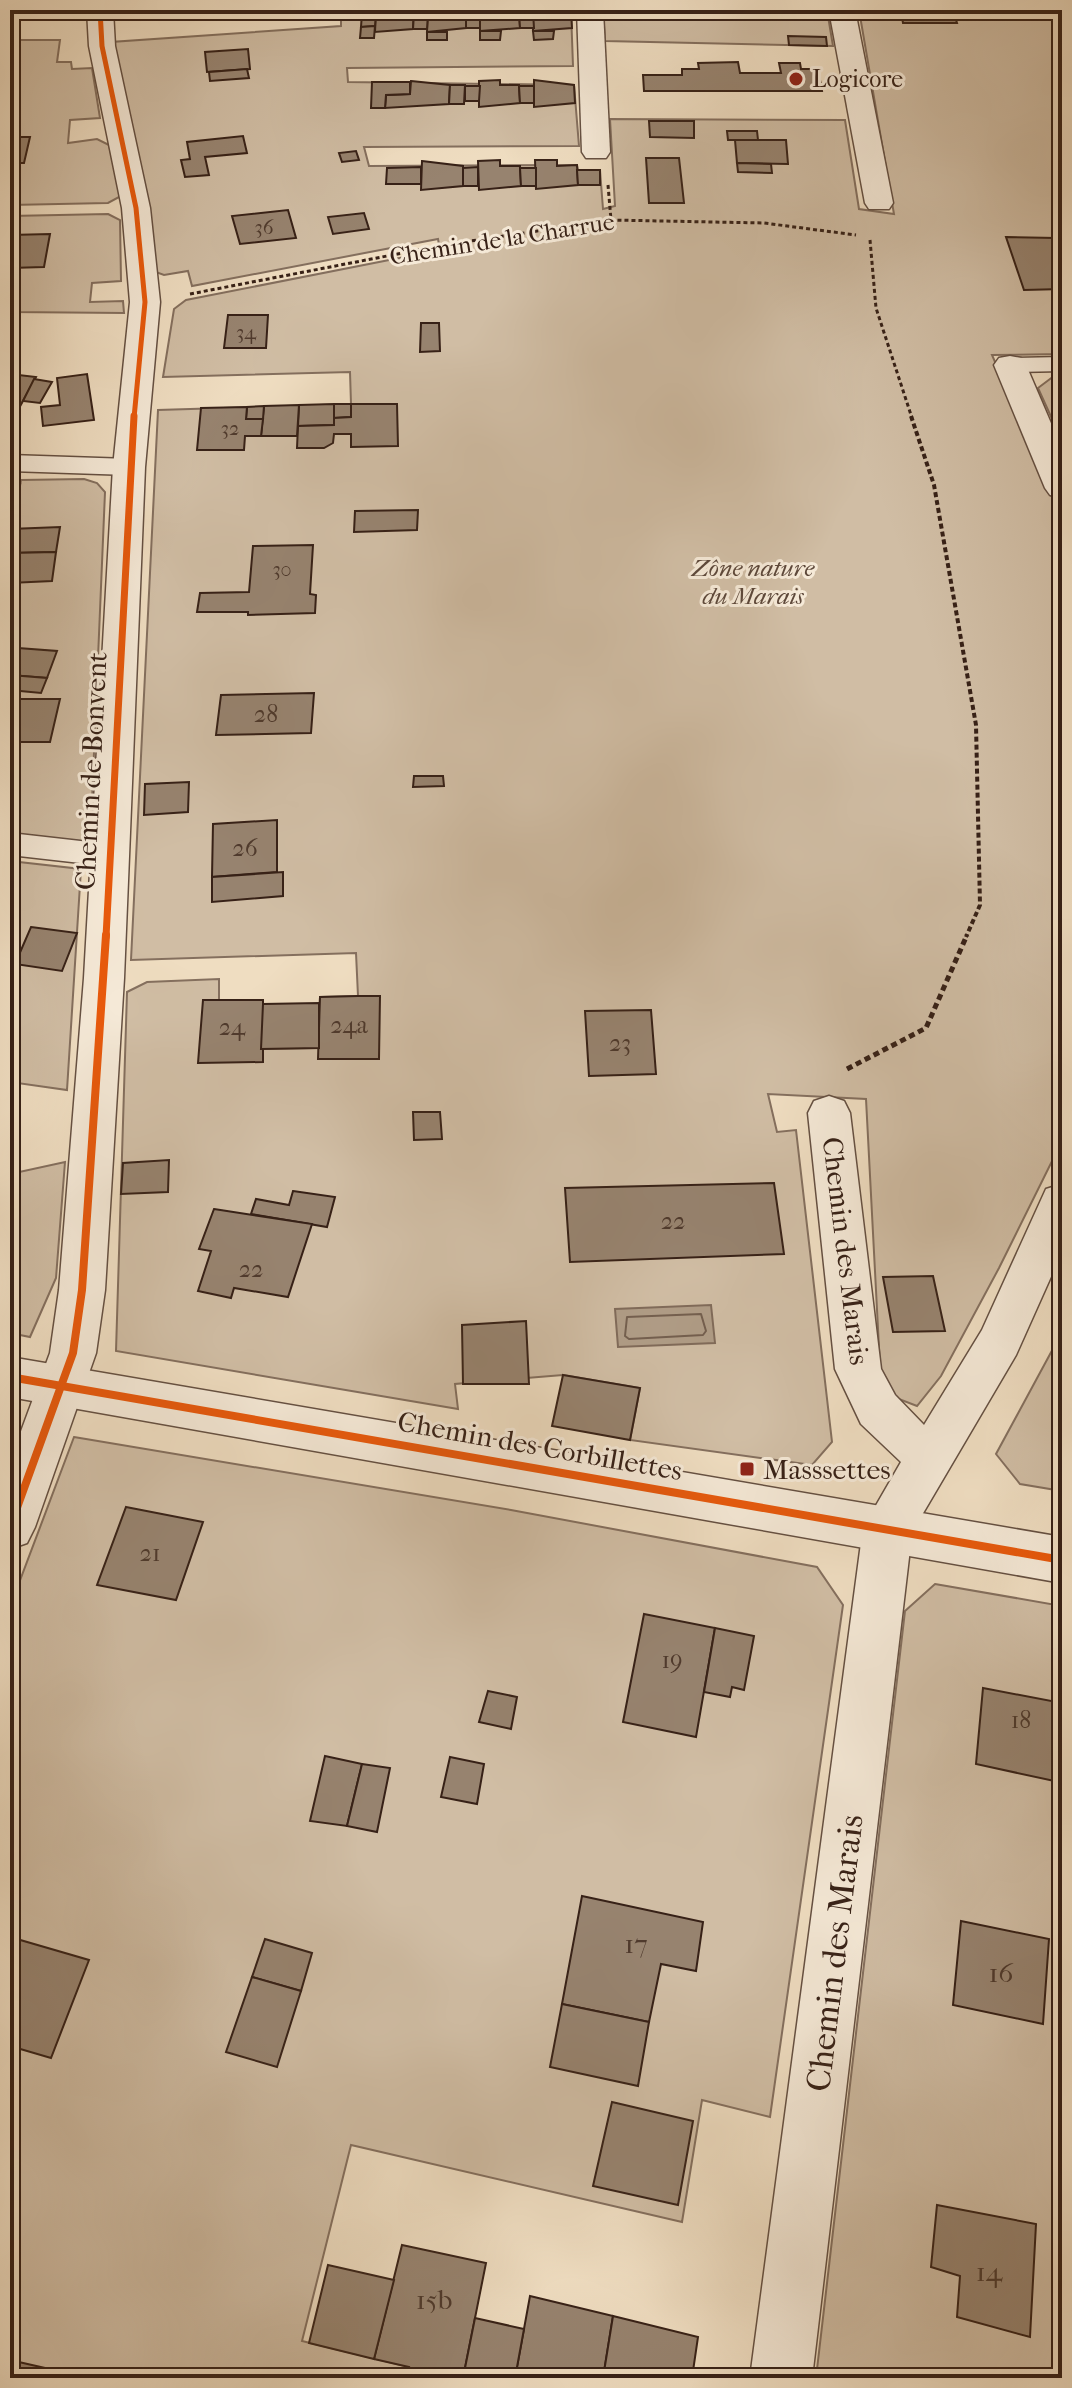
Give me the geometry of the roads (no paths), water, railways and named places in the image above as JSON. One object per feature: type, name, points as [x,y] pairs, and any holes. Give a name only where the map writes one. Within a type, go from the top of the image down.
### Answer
[{"type":"street","name":"Chemin de Bonvent","points":[[10,1527],[73,1353],[82,1290],[104,978],[107,855],[129,467],[145,302],[136,208],[102,46],[100,10]]},
{"type":"street","points":[[590,10],[596,152]]},
{"type":"street","points":[[842,10],[879,203]]},
{"type":"street","points":[[1010,365],[1062,488]]},
{"type":"street","name":"Chemin des Marais","points":[[829,1113],[858,1369],[871,1401],[894,1432],[930,1456]]},
{"type":"street","points":[[888,1528],[1000,1341],[1057,1225]]},
{"type":"street","name":"Chemin des Corbillettes","points":[[10,1377],[1062,1560]]},
{"type":"street","name":"Chemin des Marais","points":[[781,2378],[888,1528]]},
{"type":"lane","points":[[1010,365],[1062,364]]},
{"type":"lane","points":[[10,463],[129,467]]},
{"type":"lane","points":[[10,844],[107,855]]},
{"type":"water","points":[[711,1305],[715,1343],[618,1347],[615,1309]]},
{"type":"place","name":"Logicore","points":[[796,79]]},
{"type":"place","name":"Masssettes","points":[[747,1469]]},
{"type":"park label","name":"Zône nature du Marais","points":[[753,582]]}]
